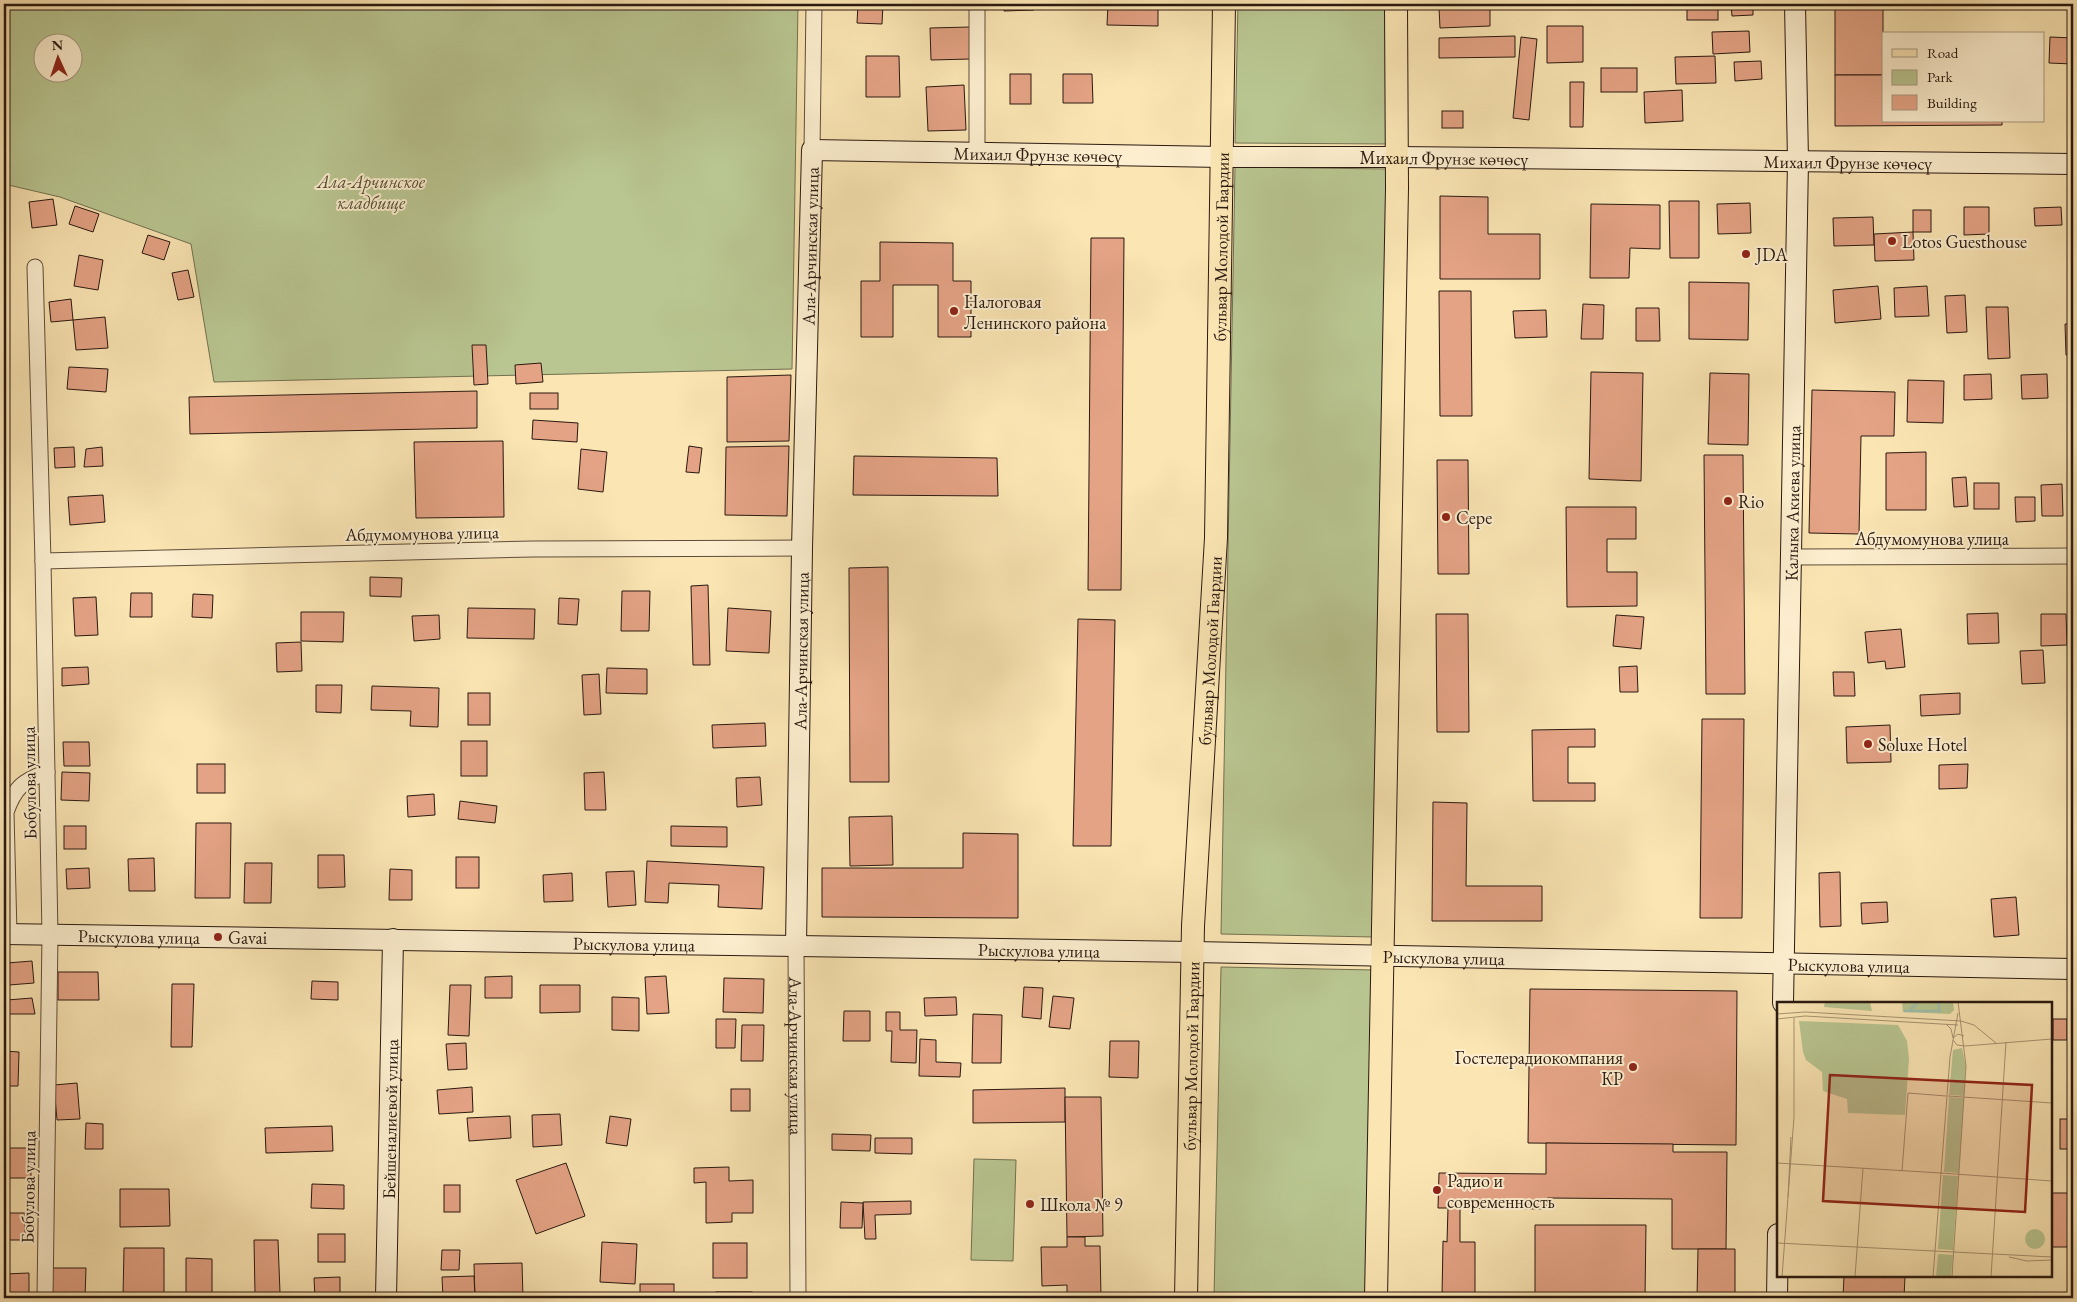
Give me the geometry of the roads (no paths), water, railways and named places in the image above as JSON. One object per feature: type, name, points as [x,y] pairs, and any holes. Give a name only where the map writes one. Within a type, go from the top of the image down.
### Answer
[{"type":"main road","name":"бульвар Молодой Гвардии","points":[[1186,1298],[1193,952],[1216,538],[1224,4]]},
{"type":"main road","points":[[1376,1298],[1397,157],[1396,4]]},
{"type":"street","name":"Ала-Арчинская улица","points":[[798,1298],[796,946],[802,548],[814,4]]},
{"type":"street","points":[[977,152],[978,4]]},
{"type":"street","name":"Калыка Акиева улица","points":[[1783,1002],[1798,161],[1795,4]]},
{"type":"street","name":"Михаил Фрунзе көчөсү","points":[[812,150],[1223,157],[2073,164]]},
{"type":"street","name":"Бобулова улица","points":[[36,268],[44,561],[50,935],[45,1298]]},
{"type":"street","name":"Абдумомунова улица","points":[[44,561],[533,549],[802,548]]},
{"type":"street","name":"Абдумомунова улица","points":[[1791,557],[2073,556]]},
{"type":"street","points":[[7,934],[6,812],[12,795],[26,780],[47,772]]},
{"type":"street","name":"Рыскулова улица","points":[[7,934],[1193,952],[2073,969]]},
{"type":"street","name":"Бейшеналиевой улица","points":[[386,1298],[393,939]]},
{"type":"street","points":[[1777,1277],[1777,1298]]},
{"type":"place","name":"Lotos Guesthouse","points":[[1892,241]]},
{"type":"place","name":"JDA","points":[[1746,254]]},
{"type":"place","name":"Налоговая Ленинского района","points":[[954,311]]},
{"type":"place","name":"Rio","points":[[1728,501]]},
{"type":"place","name":"Сере","points":[[1446,517]]},
{"type":"place","name":"Soluxe Hotel","points":[[1868,744]]},
{"type":"place","name":"Gavai","points":[[218,937]]},
{"type":"place","name":"Гостелерадиокомпания КР","points":[[1633,1067]]},
{"type":"place","name":"Радио и современность","points":[[1437,1190]]},
{"type":"place","name":"Школа № 9","points":[[1030,1204]]},
{"type":"park label","name":"Ала-Арчинское кладбище","points":[[371,191]]}]
